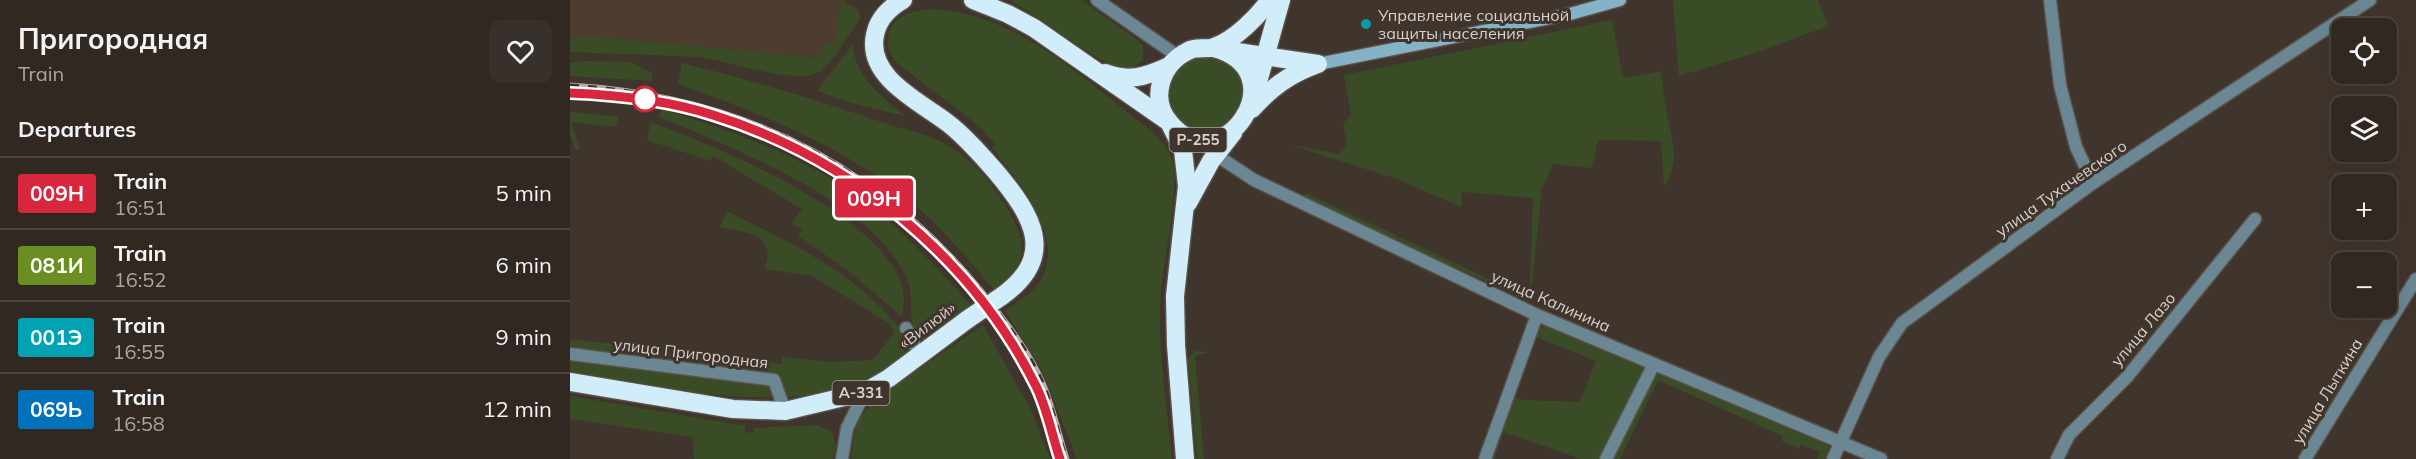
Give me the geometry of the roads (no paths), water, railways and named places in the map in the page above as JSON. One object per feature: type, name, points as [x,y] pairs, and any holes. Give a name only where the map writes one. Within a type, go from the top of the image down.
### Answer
[{"type":"highway","name":"«Вилюй»","points":[[570,382],[733,409],[785,411],[865,392],[890,378],[1017,283],[1032,263],[1036,246],[1032,223],[1016,197],[951,125],[896,85],[881,68],[875,53],[876,30],[885,13],[903,0]]},
{"type":"highway","points":[[973,0],[1022,21],[1169,122]]},
{"type":"highway","points":[[1218,49],[1252,20],[1270,0]]},
{"type":"highway","name":"Р-255","points":[[1184,210],[1216,155],[1244,119],[1281,0]]},
{"type":"highway","points":[[1086,66],[1121,79],[1147,76],[1197,48],[1318,64]]},
{"type":"highway","points":[[1218,49],[1237,59],[1247,73],[1252,96],[1244,119]]},
{"type":"highway","name":"Р-255","points":[[1173,62],[1160,84],[1159,95],[1183,150],[1187,168],[1175,296],[1176,345],[1185,459]]},
{"type":"highway","points":[[1244,119],[1278,83],[1299,71],[1318,64]]},
{"type":"highway","name":"Р-255","points":[[1169,122],[1189,137],[1216,139],[1244,119]]},
{"type":"main road","points":[[1318,64],[1570,14],[1620,0]]},
{"type":"street","points":[[1097,0],[1173,62]]},
{"type":"street","points":[[2050,0],[2060,85],[2076,147],[2093,183]]},
{"type":"street","name":"улица Тухачевского","points":[[1833,459],[1879,357],[1902,323],[2093,183],[2370,0]]},
{"type":"street","name":"улица Калинина","points":[[1189,137],[1254,180],[1537,315],[1881,459]]},
{"type":"street","name":"улица Лазо","points":[[2057,459],[2069,435],[2127,377],[2255,219]]},
{"type":"street","name":"улица Лыткина","points":[[2305,459],[2416,279]]},
{"type":"street","points":[[1485,459],[1537,315]]},
{"type":"street","points":[[906,328],[920,355]]},
{"type":"street","name":"улица Пригородная","points":[[570,354],[774,380],[785,411]]},
{"type":"street","points":[[1606,459],[1654,364]]},
{"type":"street","points":[[842,459],[847,428],[865,392]]},
{"type":"railway","points":[[570,85],[631,91],[689,103],[745,120],[798,142],[848,171],[895,205],[939,244],[981,290],[1016,336],[1044,385],[1067,459]]},
{"type":"train","name":"009Н","points":[[570,93],[654,100],[712,114],[772,136],[831,166],[858,185],[936,250],[981,299],[1001,327],[1037,388],[1060,459]]},
{"type":"place","name":"Управление социальной защиты населения","points":[[1366,24]]}]
